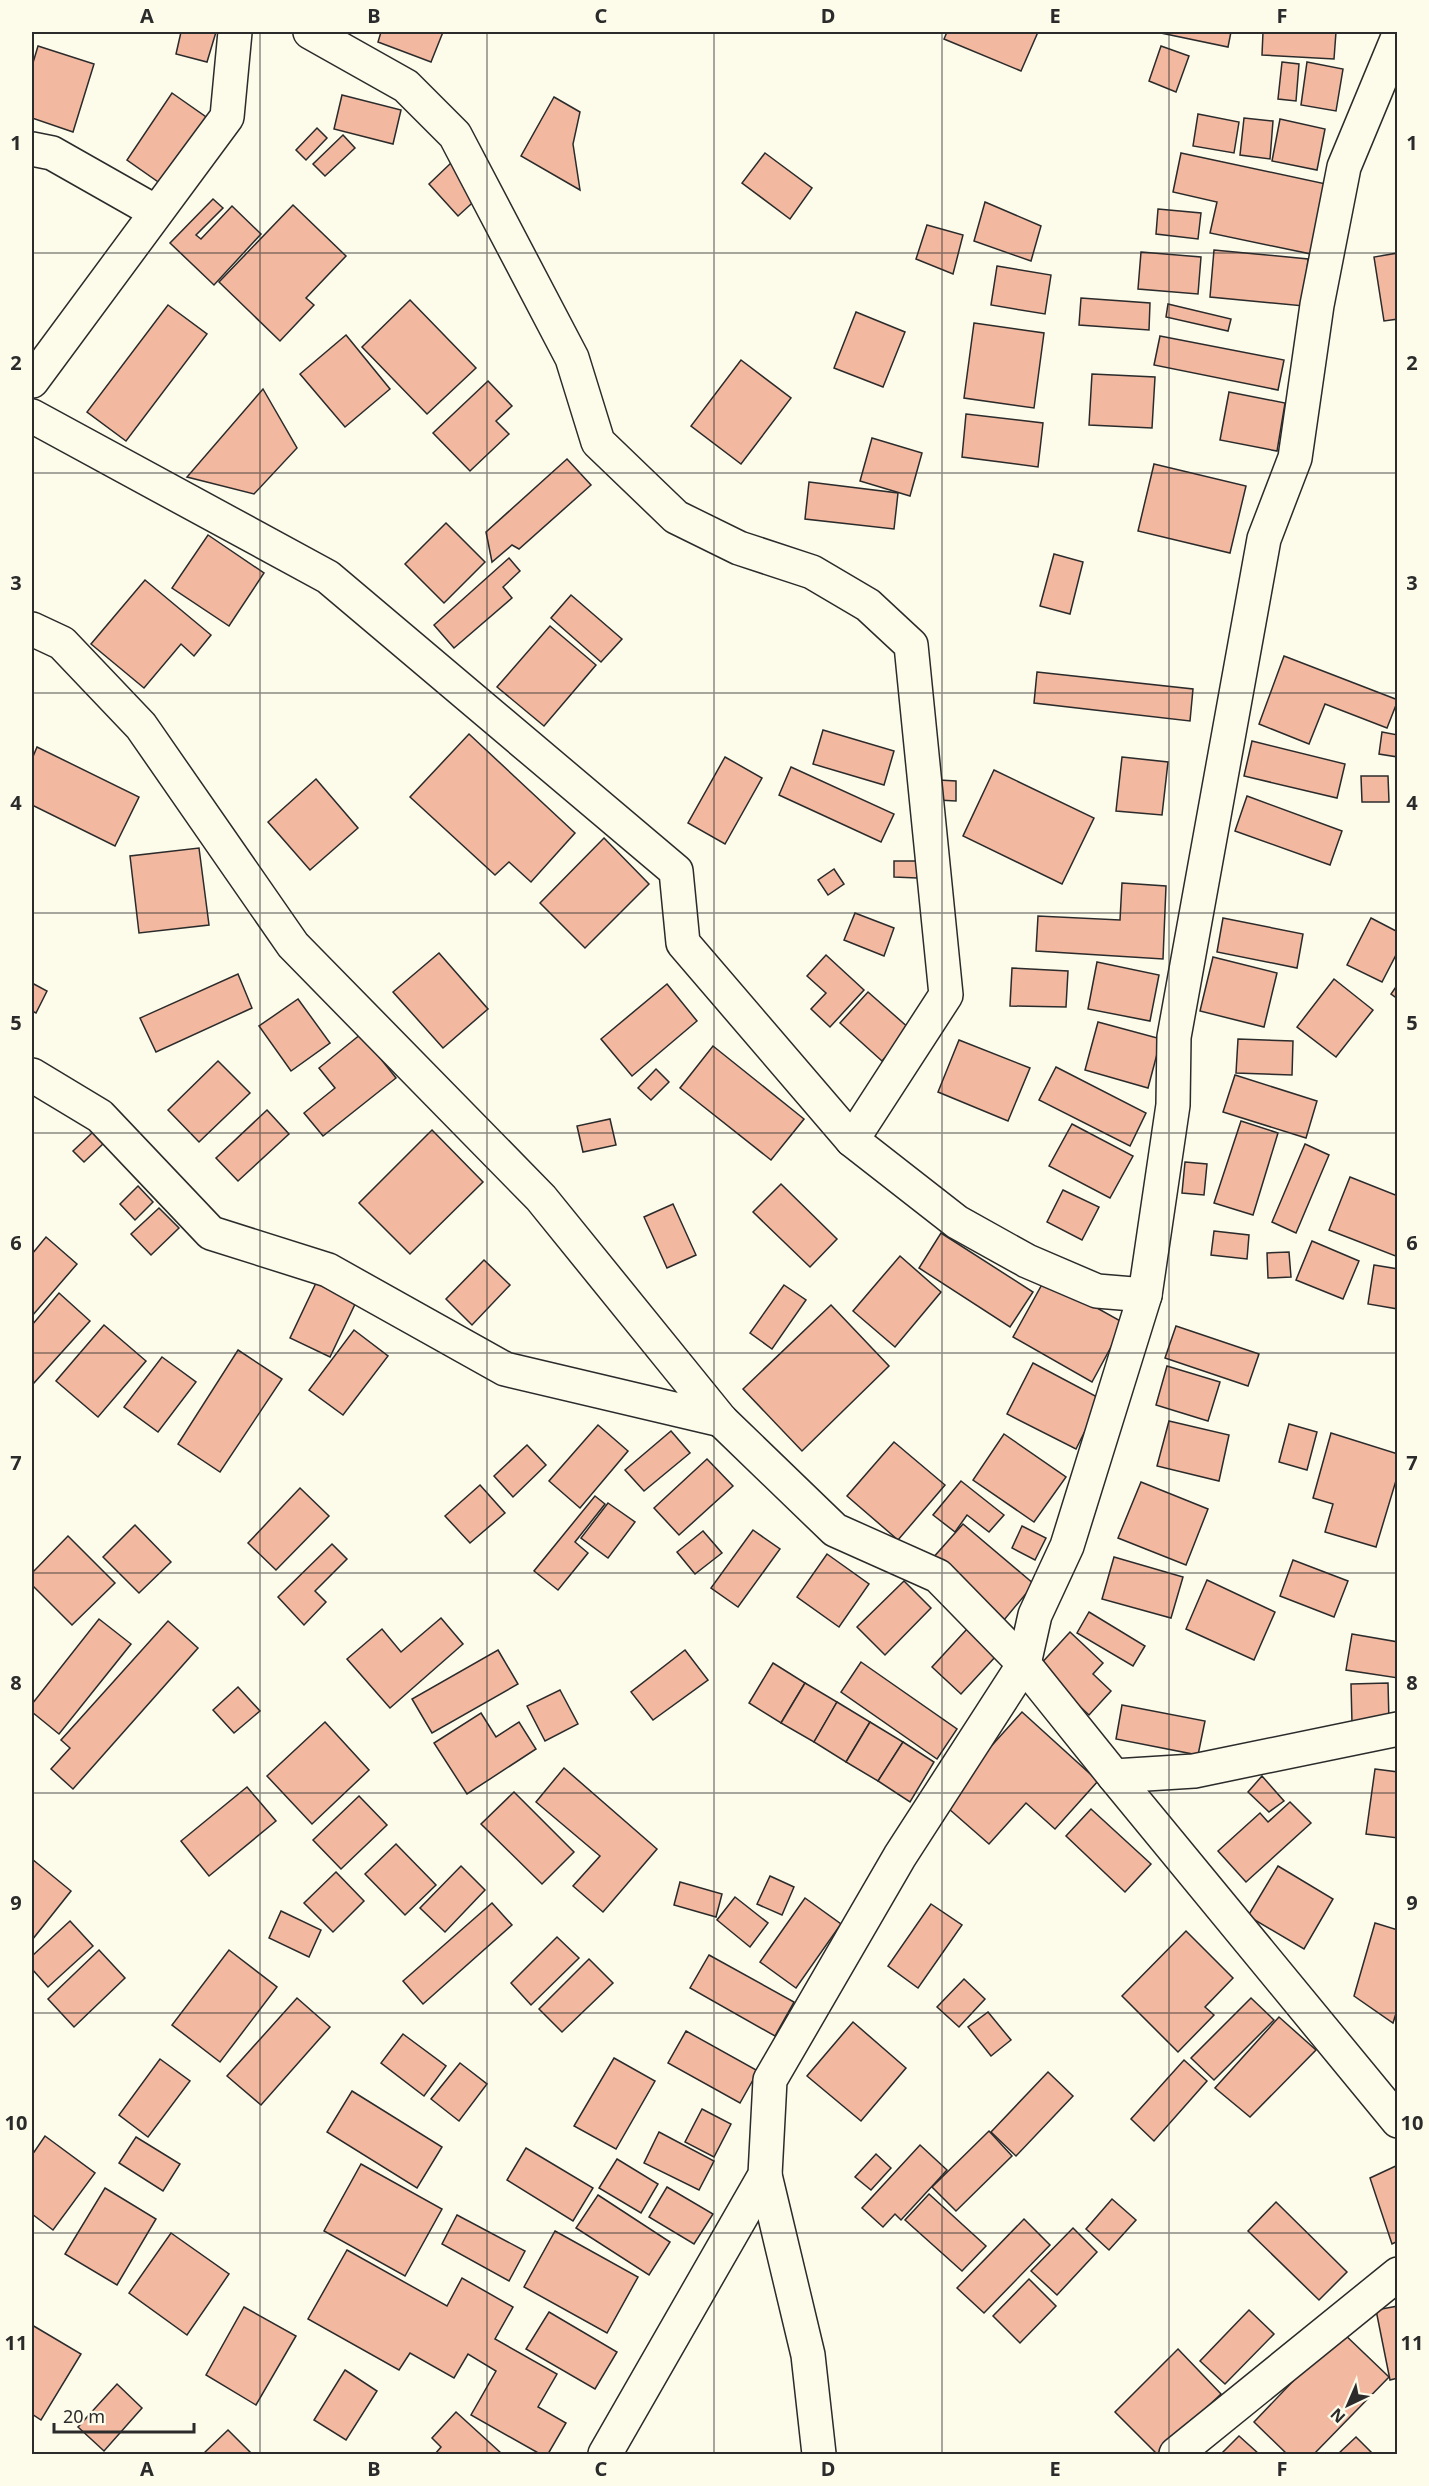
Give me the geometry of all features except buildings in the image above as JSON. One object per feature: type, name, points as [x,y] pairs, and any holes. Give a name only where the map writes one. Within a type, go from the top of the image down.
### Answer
[{"type":"street","points":[[32,381],[227,117],[235,32]]},
{"type":"street","points":[[310,32],[406,86],[455,135],[572,358],[598,442],[676,517],[739,548],[812,572],[868,605],[911,645],[946,995],[852,1140]]},
{"type":"street","points":[[819,2454],[807,2355],[765,2175],[770,2080],[900,1856],[1024,1664],[1035,1615],[1067,1546],[1145,1295],[1173,1105],[1174,1037],[1264,539],[1295,458],[1317,305],[1344,167],[1398,37]]},
{"type":"street","points":[[32,149],[52,153],[156,212]]},
{"type":"street","points":[[32,416],[328,577],[676,871],[682,943],[852,1140],[957,1222],[1027,1261],[1097,1291],[1145,1295]]},
{"type":"street","points":[[32,629],[62,643],[141,726],[293,945],[541,1198],[721,1420],[835,1530],[938,1576],[1024,1664],[1398,2121]]},
{"type":"street","points":[[32,1075],[100,1116],[210,1233],[328,1270],[505,1369],[721,1420]]},
{"type":"street","points":[[1114,1776],[1194,1771],[1398,1729]]},
{"type":"street","points":[[605,2454],[765,2175]]},
{"type":"street","points":[[1176,2454],[1398,2274]]}]
